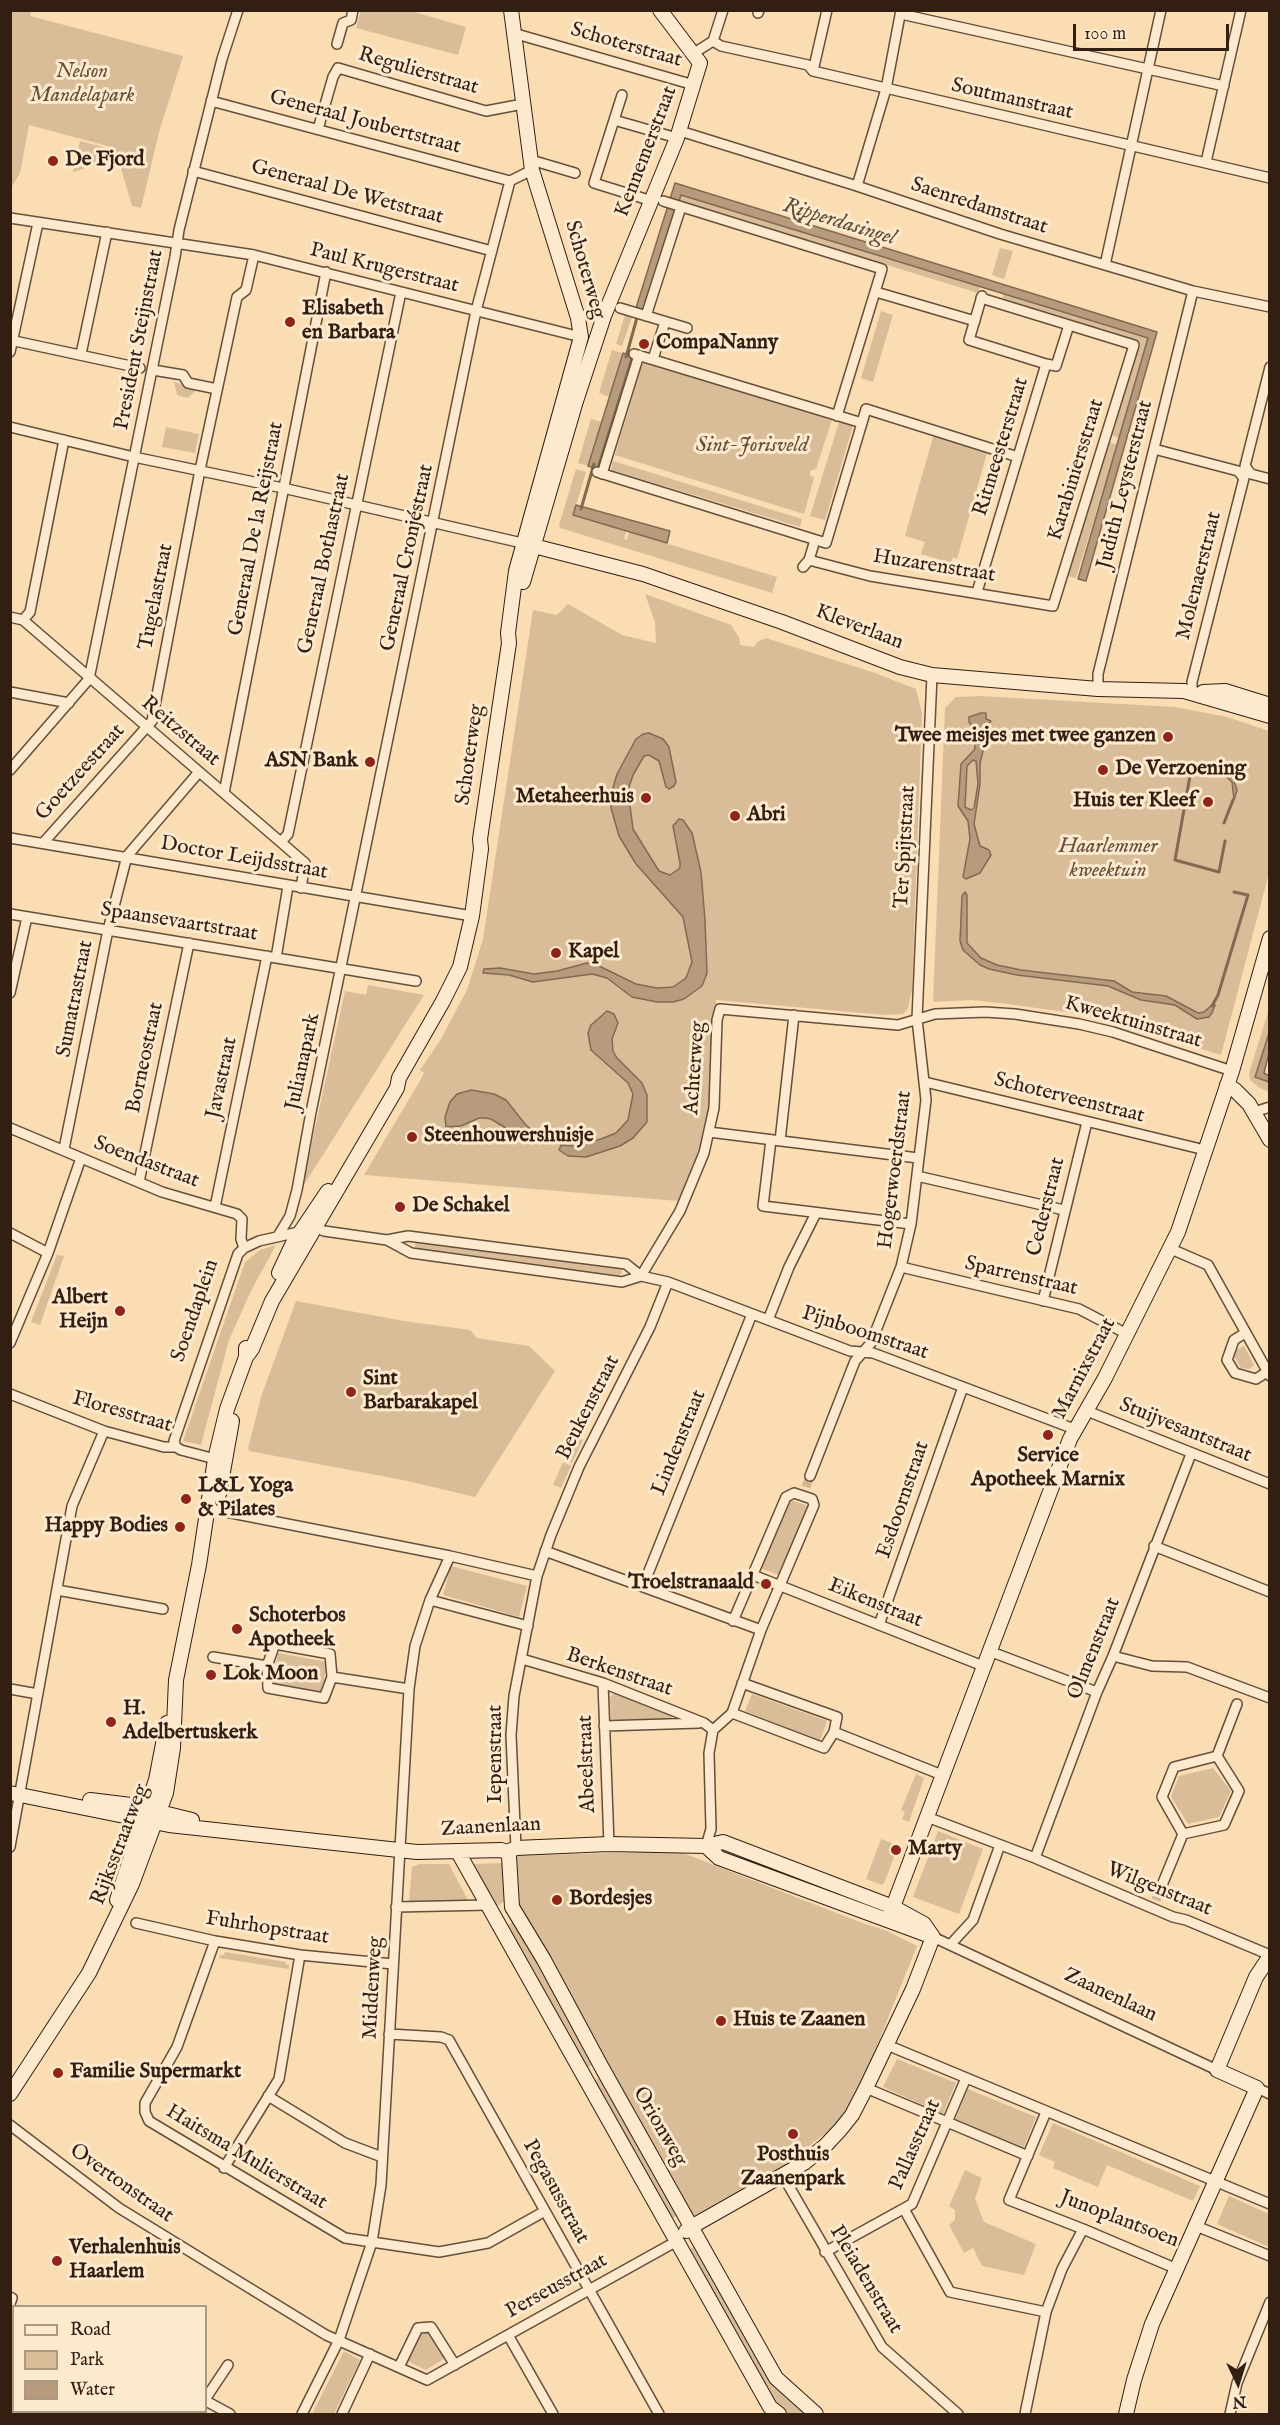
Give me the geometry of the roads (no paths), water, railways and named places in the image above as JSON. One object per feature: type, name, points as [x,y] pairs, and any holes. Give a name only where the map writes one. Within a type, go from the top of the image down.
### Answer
[{"type":"street","name":"President Steijnstraat","points":[[89,679],[193,171],[238,10]]},
{"type":"street","points":[[337,44],[343,23],[351,20],[353,10]]},
{"type":"street","name":"Schoterweg","points":[[511,10],[532,165],[578,318],[581,337],[528,544]]},
{"type":"street","points":[[660,10],[694,53],[713,41],[723,10]]},
{"type":"street","points":[[813,71],[827,10]]},
{"type":"street","points":[[1105,265],[1161,10]]},
{"type":"street","points":[[1206,162],[1241,10]]},
{"type":"street","points":[[857,186],[886,89],[901,12],[1224,86]]},
{"type":"street","name":"Schoterstraat","points":[[513,33],[694,85]]},
{"type":"street","name":"Soutmanstraat","points":[[713,41],[721,46],[808,64],[813,71],[886,89],[1269,178]]},
{"type":"street","name":"Kennemerstraat","points":[[604,316],[661,202],[700,63],[694,53]]},
{"type":"street","name":"Regulierstraat","points":[[318,129],[333,77],[338,68],[486,111],[523,104]]},
{"type":"street","points":[[622,95],[594,183],[681,207],[882,269],[837,416]]},
{"type":"street","name":"Generaal Joubertstraat","points":[[211,100],[510,181]]},
{"type":"street","name":"Saenredamstraat","points":[[614,120],[679,134],[857,186],[1000,234],[1193,291],[1269,307]]},
{"type":"street","points":[[510,181],[532,165],[574,173]]},
{"type":"street","name":"Generaal De Wetstraat","points":[[193,171],[492,251]]},
{"type":"street","name":"Generaal Cronjéstraat","points":[[341,968],[476,311],[510,181]]},
{"type":"street","points":[[646,316],[681,207]]},
{"type":"street","name":"Paul Krugerstraat","points":[[10,218],[254,255],[581,337]]},
{"type":"street","points":[[10,352],[38,224]]},
{"type":"street","points":[[81,354],[108,232]]},
{"type":"street","points":[[153,370],[183,375],[188,383],[217,389],[237,297],[246,290],[254,255]]},
{"type":"street","name":"Generaal De la Reijstraat","points":[[224,793],[327,272]]},
{"type":"street","name":"Judith Leysterstraat","points":[[1098,689],[1098,674],[1193,291]]},
{"type":"street","name":"Generaal Bothastraat","points":[[281,842],[288,834],[401,292]]},
{"type":"street","points":[[876,292],[975,321]]},
{"type":"street","points":[[1047,364],[969,340],[982,297],[1069,325]]},
{"type":"street","points":[[620,308],[687,328]]},
{"type":"street","points":[[578,318],[591,319],[604,316]]},
{"type":"street","name":"Schoterweg","points":[[301,1231],[313,1223],[397,1088],[399,1078],[434,1019],[460,967],[481,849],[480,839],[509,643],[513,591],[604,316]]},
{"type":"street","points":[[653,359],[665,322]]},
{"type":"street","name":"Karabiniersstraat","points":[[1053,606],[1134,345],[1069,325]]},
{"type":"street","name":"Ritmeesterstraat","points":[[977,592],[1047,364],[1056,366],[1069,325]]},
{"type":"street","points":[[576,401],[585,352],[581,337]]},
{"type":"street","points":[[12,340],[140,368]]},
{"type":"street","points":[[862,423],[637,354],[600,473],[826,543],[862,423],[866,409],[1018,457]]},
{"type":"street","name":"Molenaerstraat","points":[[1192,693],[1192,682],[1269,367]]},
{"type":"street","name":"Tugelastraat","points":[[146,728],[152,721],[217,389]]},
{"type":"street","points":[[10,427],[134,457],[283,488],[528,544]]},
{"type":"street","points":[[23,620],[30,612],[64,440]]},
{"type":"street","points":[[1154,449],[1269,479]]},
{"type":"street","name":"Huzarenstraat","points":[[815,540],[806,563],[870,576],[1053,606]]},
{"type":"street","name":"Kleverlaan","points":[[528,544],[643,574],[782,622],[900,667],[932,675],[972,681],[1098,689],[1192,693],[1225,691],[1269,705]]},
{"type":"street","name":"Reitzstraat","points":[[10,617],[23,620],[305,863],[301,888]]},
{"type":"street","name":"Ter Spijtstraat","points":[[917,1019],[932,675]]},
{"type":"street","points":[[11,769],[89,679]]},
{"type":"street","points":[[10,692],[69,703]]},
{"type":"street","name":"Kleverlaan","points":[[1192,693],[1269,716]]},
{"type":"street","name":"Goetzeestraat","points":[[44,842],[146,728]]},
{"type":"street","points":[[127,856],[199,772]]},
{"type":"street","name":"Doctor Leijdsstraat","points":[[10,838],[127,856],[468,916]]},
{"type":"street","name":"Sumatrastraat","points":[[64,1149],[108,930],[127,856]]},
{"type":"street","name":"Javastraat","points":[[215,1207],[288,886]]},
{"type":"street","name":"Spaansevaartstraat","points":[[10,914],[341,968]]},
{"type":"street","points":[[10,993],[27,917]]},
{"type":"street","name":"Marnixstraat","points":[[888,1920],[1071,1439],[1171,1249],[1232,1071],[1269,938]]},
{"type":"street","name":"Borneostraat","points":[[139,1182],[189,943]]},
{"type":"street","points":[[341,968],[417,981]]},
{"type":"street","name":"Julianapark","points":[[278,1236],[294,1207],[341,968]]},
{"type":"street","name":"Achterweg","points":[[641,1276],[686,1198],[709,1132],[714,1107],[718,1010],[723,1008],[898,1024],[917,1019]]},
{"type":"street","name":"Kweektuinstraat","points":[[917,1019],[935,1014],[968,1012],[1045,1017],[1113,1032],[1232,1071]]},
{"type":"street","points":[[794,1015],[776,1140],[763,1206],[911,1224]]},
{"type":"street","name":"Hogerwoerdstraat","points":[[810,1476],[855,1361],[871,1343],[901,1268],[911,1224],[926,1100],[917,1019]]},
{"type":"street","name":"Schoterveenstraat","points":[[925,1082],[1205,1150]]},
{"type":"street","points":[[1227,1085],[1235,1090],[1254,1112],[1269,1140]]},
{"type":"street","points":[[1254,1112],[1269,1107]]},
{"type":"street","name":"Cederstraat","points":[[1043,1301],[1087,1122]]},
{"type":"street","name":"Soendastraat","points":[[10,1128],[162,1192],[242,1217],[243,1248]]},
{"type":"street","points":[[709,1132],[918,1158]]},
{"type":"street","points":[[10,1343],[48,1253],[81,1158]]},
{"type":"street","points":[[917,1176],[1064,1210]]},
{"type":"street","points":[[768,1320],[789,1268],[816,1213]]},
{"type":"street","points":[[313,1223],[246,1357],[220,1460],[211,1509],[450,1556],[537,1576]]},
{"type":"street","name":"Pijnboomstraat","points":[[313,1223],[387,1240],[411,1253],[622,1282],[641,1276]]},
{"type":"street","points":[[246,1357],[246,1347],[267,1298],[301,1231]]},
{"type":"street","name":"Soendaplein","points":[[176,1447],[174,1441],[236,1260],[243,1248],[301,1231]]},
{"type":"street","points":[[10,1233],[48,1253]]},
{"type":"street","name":"Pijnboomstraat","points":[[387,1240],[408,1236],[626,1264],[641,1276],[668,1282],[850,1351],[873,1353],[1077,1430]]},
{"type":"street","points":[[1171,1249],[1208,1265],[1268,1374],[1256,1378],[1235,1373],[1227,1360],[1234,1340],[1245,1333]]},
{"type":"street","name":"Sparrenstraat","points":[[901,1268],[1078,1309],[1128,1334]]},
{"type":"street","name":"Beukenstraat","points":[[537,1576],[579,1467],[650,1327],[668,1282]]},
{"type":"street","name":"Lindenstraat","points":[[643,1586],[752,1314]]},
{"type":"street","name":"Esdoornstraat","points":[[879,1625],[963,1387]]},
{"type":"street","name":"Floresstraat","points":[[10,1394],[104,1431],[164,1447],[176,1447],[220,1460]]},
{"type":"street","name":"Stuijvesantstraat","points":[[1087,1411],[1269,1484]]},
{"type":"street","points":[[10,1847],[16,1790],[38,1694],[72,1506],[104,1431]]},
{"type":"street","name":"Olmenstraat","points":[[1035,1858],[1097,1692],[1191,1454]]},
{"type":"street","points":[[705,1846],[711,1829],[709,1753],[713,1730],[732,1713],[761,1630],[814,1505],[812,1499],[804,1491],[794,1492],[786,1497],[734,1621]]},
{"type":"street","name":"Rijksstraatweg","points":[[10,2094],[83,1981],[151,1816],[166,1793],[173,1748],[176,1680],[211,1509]]},
{"type":"street","points":[[1154,1546],[1269,1592]]},
{"type":"street","points":[[545,1551],[761,1630]]},
{"type":"street","name":"Middenweg","points":[[302,2415],[339,2340],[372,2242],[381,2185],[409,1689],[415,1646],[430,1600],[450,1556]]},
{"type":"street","name":"Eikenstraat","points":[[753,1575],[983,1666]]},
{"type":"street","name":"Iepenstraat","points":[[512,1850],[511,1735],[514,1696],[537,1576]]},
{"type":"street","points":[[57,1590],[163,1609]]},
{"type":"street","points":[[430,1600],[528,1626]]},
{"type":"street","points":[[275,1644],[330,1654],[332,1677],[324,1698],[297,1694],[268,1688],[267,1666],[275,1644]]},
{"type":"street","points":[[989,1651],[1097,1692]]},
{"type":"street","points":[[1113,1656],[1152,1666],[1187,1667],[1240,1695],[1269,1698]]},
{"type":"street","points":[[213,1657],[267,1666]]},
{"type":"street","name":"Berkenstraat","points":[[522,1659],[603,1683],[704,1723],[713,1730]]},
{"type":"street","points":[[332,1677],[409,1689]]},
{"type":"street","name":"Abeelstraat","points":[[603,1683],[609,1844]]},
{"type":"street","points":[[732,1713],[824,1748],[834,1732],[837,1717],[742,1683]]},
{"type":"street","points":[[10,1689],[38,1694]]},
{"type":"street","points":[[1217,1756],[1240,1695]]},
{"type":"street","name":"Berkenstraat","points":[[604,1726],[704,1723]]},
{"type":"street","points":[[834,1732],[942,1775]]},
{"type":"street","points":[[1183,1834],[1162,1797],[1174,1767],[1217,1756]]},
{"type":"street","points":[[1183,1834],[1224,1825],[1239,1791],[1217,1756]]},
{"type":"street","name":"Zaanenlaan","points":[[16,1790],[151,1816],[279,1837],[400,1850],[458,1852],[609,1844],[705,1846],[723,1842],[893,1907],[924,1924],[933,1937]]},
{"type":"street","name":"Wilgenstraat","points":[[927,1816],[1035,1858],[1156,1900],[1173,1917],[1186,1920],[1269,1955]]},
{"type":"street","points":[[1156,1900],[1183,1834]]},
{"type":"street","points":[[951,1944],[973,1920],[1000,1845]]},
{"type":"street","name":"Zaanenlaan","points":[[705,1846],[719,1858],[951,1944],[1263,2091]]},
{"type":"street","name":"Orionweg","points":[[512,1850],[509,1856],[512,1907],[544,1960],[776,2378],[812,2411]]},
{"type":"street","name":"Orionweg","points":[[458,1852],[770,2407],[779,2415]]},
{"type":"street","points":[[396,1907],[512,1907]]},
{"type":"street","name":"Fuhrhopstraat","points":[[136,1923],[215,1941],[300,1955],[393,1964]]},
{"type":"street","points":[[677,2241],[691,2227],[783,2176],[825,2146],[852,2115],[913,1989],[933,1937]]},
{"type":"street","name":"Haitsma Mulierstraat","points":[[215,1941],[177,2047],[145,2103],[144,2112],[149,2121],[224,2168],[345,2238],[439,2252],[488,2243],[545,2211]]},
{"type":"street","points":[[224,2168],[279,2079],[300,1955]]},
{"type":"street","points":[[1217,2070],[1256,1977],[1269,1955]]},
{"type":"street","name":"Pegasusstraat","points":[[389,2034],[441,2037],[450,2040],[658,2415]]},
{"type":"street","points":[[887,2045],[1269,2204]]},
{"type":"street","points":[[584,2076],[601,2066]]},
{"type":"street","name":"Pallasstraat","points":[[825,2252],[912,2204],[966,2078]]},
{"type":"street","points":[[867,2088],[1028,2156]]},
{"type":"street","points":[[1196,2226],[1215,2180],[1263,2091]]},
{"type":"street","points":[[268,2096],[345,2144],[382,2157]]},
{"type":"street","name":"Junoplantsoen","points":[[1046,2112],[1009,2200],[1177,2269],[1196,2226],[1269,2256]]},
{"type":"street","name":"Overtonstraat","points":[[10,2125],[119,2208],[326,2335],[339,2340]]},
{"type":"street","name":"Pleiadenstraat","points":[[783,2176],[882,2347],[958,2415]]},
{"type":"street","points":[[904,2209],[950,2292],[1046,2312]]},
{"type":"street","points":[[1025,2415],[1046,2312],[1062,2269],[1083,2229]]},
{"type":"street","name":"Perseusstraat","points":[[339,2340],[427,2380],[677,2241]]},
{"type":"street","points":[[1126,2415],[1134,2380],[1152,2324],[1177,2269]]},
{"type":"street","points":[[10,2297],[12,2298],[10,2304]]},
{"type":"street","points":[[1230,2415],[1237,2384],[1269,2302]]},
{"type":"street","points":[[399,2367],[418,2328],[431,2327],[455,2365]]},
{"type":"street","points":[[508,2335],[553,2415]]},
{"type":"street","points":[[342,2415],[370,2354]]},
{"type":"street","points":[[207,2398],[228,2365]]},
{"type":"street","points":[[207,2401],[230,2415]]},
{"type":"water","points":[[675,183],[1157,332],[1086,581],[1078,579],[1148,338],[681,195],[644,311],[636,308]]},
{"type":"water","points":[[623,353],[632,356],[597,469],[588,466]]},
{"type":"water","points":[[576,505],[670,531],[667,543],[573,515]]},
{"type":"water","points":[[986,713],[986,719],[991,721],[980,733],[984,747],[980,763],[980,784],[974,824],[980,846],[989,850],[991,855],[980,873],[966,879],[963,877],[970,839],[968,821],[958,806],[961,764],[975,749],[974,729],[969,722],[969,717]],"holes":[[[973,760],[976,761],[978,784],[974,808],[971,810],[965,807],[967,766]]]},
{"type":"water","points":[[649,733],[663,739],[669,747],[676,782],[669,789],[666,787],[659,761],[649,755],[644,756],[633,775],[628,790],[633,829],[659,871],[670,875],[680,868],[673,826],[679,819],[683,820],[692,833],[701,872],[705,920],[707,973],[702,986],[684,999],[657,1002],[632,997],[607,978],[592,974],[533,982],[509,975],[483,973],[484,969],[500,968],[534,974],[587,963],[599,966],[636,984],[657,988],[673,987],[686,978],[692,962],[683,917],[636,864],[619,836],[611,808],[612,791],[617,774],[636,739]]},
{"type":"water","points":[[1215,765],[1224,768],[1232,775],[1237,790],[1234,800],[1232,782],[1219,770],[1198,771],[1190,776],[1193,770]]},
{"type":"water","points":[[965,892],[967,895],[967,943],[981,958],[997,965],[1021,970],[1114,981],[1132,992],[1166,996],[1198,1013],[1204,1012],[1213,1004],[1215,1005],[1212,1013],[1209,1017],[1197,1019],[1175,1005],[1141,1000],[1108,986],[1017,975],[980,965],[963,950],[960,941],[962,896]]},
{"type":"water","points":[[607,1011],[614,1014],[618,1023],[612,1039],[613,1051],[642,1083],[647,1095],[647,1122],[633,1138],[620,1146],[586,1157],[568,1156],[559,1150],[561,1145],[576,1146],[601,1139],[616,1133],[628,1120],[633,1094],[628,1083],[591,1050],[588,1033],[591,1025]]},
{"type":"water","points":[[1269,1033],[1269,1053],[1264,1073],[1269,1076],[1269,1082],[1255,1077]]},
{"type":"water","points":[[471,1090],[494,1094],[506,1100],[537,1135],[535,1140],[529,1142],[491,1119],[485,1118],[479,1118],[461,1126],[446,1127],[445,1117],[450,1102],[457,1094]]},
{"type":"waterway","name":"Ripperdasingel","points":[[626,357],[638,314]]},
{"type":"waterway","name":"Ripperdasingel","points":[[581,509],[594,464]]},
{"type":"waterway","points":[[1190,776],[1175,860],[1219,872],[1225,841]]},
{"type":"waterway","points":[[1224,823],[1233,800]]},
{"type":"waterway","points":[[1212,1006],[1218,995],[1248,895],[1234,892]]},
{"type":"tunnel","points":[[806,1487],[810,1476]]},
{"type":"tunnel","points":[[1156,1900],[1160,1890]]},
{"type":"place","name":"De Fjord","points":[[53,161]]},
{"type":"place","name":"Elisabeth en Barbara","points":[[290,322]]},
{"type":"place","name":"CompaNanny","points":[[644,344]]},
{"type":"place","name":"Twee meisjes met twee ganzen","points":[[1168,737]]},
{"type":"place","name":"ASN Bank","points":[[370,762]]},
{"type":"place","name":"De Verzoening","points":[[1103,770]]},
{"type":"place","name":"Metaheerhuis","points":[[646,798]]},
{"type":"place","name":"Huis ter Kleef","points":[[1208,802]]},
{"type":"place","name":"Abri","points":[[735,816]]},
{"type":"place","name":"Kapel","points":[[556,953]]},
{"type":"place","name":"Steenhouwershuisje","points":[[412,1137]]},
{"type":"place","name":"De Schakel","points":[[400,1207]]},
{"type":"place","name":"Albert Heijn","points":[[120,1311]]},
{"type":"place","name":"Sint Barbarakapel","points":[[351,1392]]},
{"type":"place","name":"Service Apotheek Marnix","points":[[1048,1435]]},
{"type":"place","name":"L&L Yoga & Pilates","points":[[186,1499]]},
{"type":"place","name":"Happy Bodies","points":[[180,1527]]},
{"type":"place","name":"Troelstranaald","points":[[766,1584]]},
{"type":"place","name":"Schoterbos Apotheek","points":[[237,1629]]},
{"type":"place","name":"Lok Moon","points":[[211,1675]]},
{"type":"place","name":"H. Adelbertuskerk","points":[[111,1722]]},
{"type":"place","name":"Marty","points":[[896,1850]]},
{"type":"place","name":"Bordesjes","points":[[557,1900]]},
{"type":"place","name":"Huis te Zaanen","points":[[721,2021]]},
{"type":"place","name":"Familie Supermarkt","points":[[58,2073]]},
{"type":"place","name":"Posthuis Zaanenpark","points":[[793,2134]]},
{"type":"place","name":"Verhalenhuis Haarlem","points":[[57,2261]]},
{"type":"park label","name":"Nelson Mandelapark","points":[[82,85]]},
{"type":"park label","name":"Sint-Jorisveld","points":[[752,447]]},
{"type":"park label","name":"Haarlemmer kweektuin","points":[[1108,860]]}]
